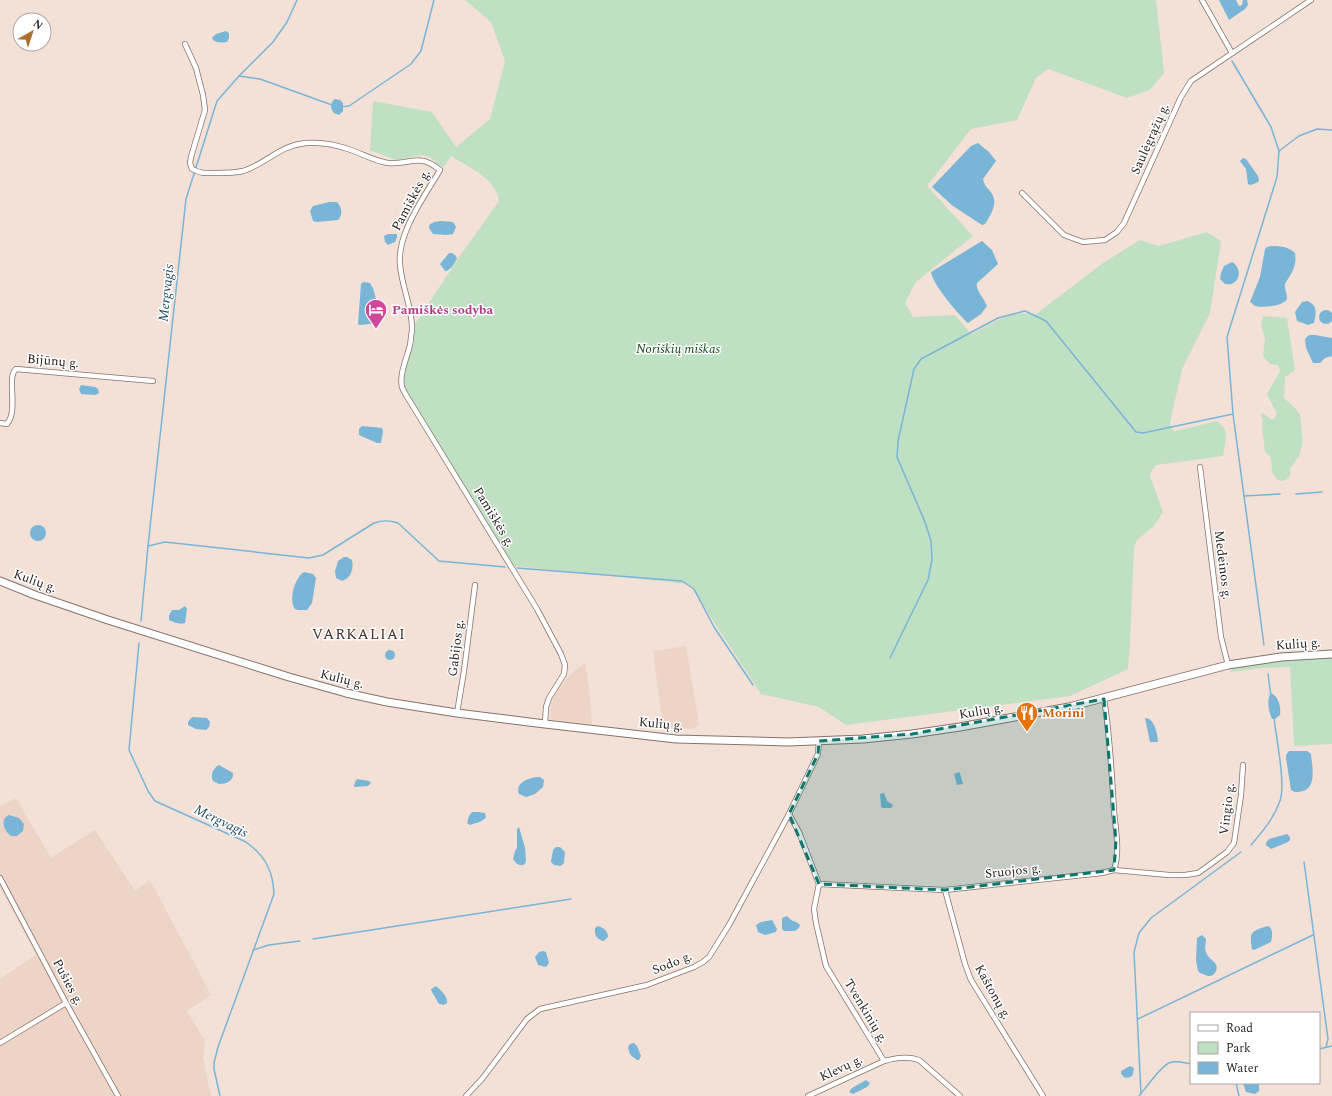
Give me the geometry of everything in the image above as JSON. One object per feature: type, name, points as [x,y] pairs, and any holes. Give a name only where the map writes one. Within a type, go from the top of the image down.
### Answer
[{"type":"main road","name":"Kulių g.","points":[[0,581],[84,612],[320,686],[387,702],[457,713],[545,724],[676,738],[788,742],[892,736],[960,727],[1069,707],[1228,665],[1281,657],[1332,654]]},
{"type":"street","points":[[1202,0],[1232,53]]},
{"type":"street","name":"Saulėgrąžų g.","points":[[1022,193],[1064,235],[1083,242],[1105,240],[1117,232],[1124,223],[1181,97],[1191,81],[1311,0]]},
{"type":"street","name":"Pamiškės g.","points":[[185,44],[196,68],[205,110],[190,163],[192,169],[201,174],[242,172],[256,166],[283,149],[294,145],[307,143],[348,148],[386,162],[398,163],[425,160],[440,170],[402,239],[400,264],[412,328],[410,344],[402,375],[402,387],[406,396],[537,609],[561,654],[565,665],[564,674],[549,698],[546,708],[545,724]]},
{"type":"street","name":"Bijūnų g.","points":[[0,423],[7,424],[10,419],[12,409],[12,374],[16,369],[153,381]]},
{"type":"street","name":"Medeinos g.","points":[[1200,467],[1222,638],[1228,665]]},
{"type":"street","name":"Gabijos g.","points":[[457,713],[475,585]]},
{"type":"street","points":[[1104,698],[1111,763],[1116,841],[1116,862],[1114,870]]},
{"type":"street","name":"Sodo g.","points":[[466,1096],[482,1079],[527,1019],[540,1009],[647,985],[682,972],[703,962],[714,951],[789,814],[818,754],[819,741]]},
{"type":"street","name":"Vingio g.","points":[[1114,870],[1170,875],[1198,873],[1227,852],[1234,843],[1241,795],[1243,765]]},
{"type":"street","points":[[789,814],[799,832],[819,884]]},
{"type":"street","name":"Sruojos g.","points":[[819,884],[945,890],[1102,873],[1114,870]]},
{"type":"street","name":"Pušies g.","points":[[0,878],[66,1004],[118,1096]]},
{"type":"street","name":"Tvenkinių g.","points":[[819,884],[814,909],[826,966],[884,1061],[902,1057],[911,1057],[919,1060],[960,1096]]},
{"type":"street","name":"Kaštonų g.","points":[[945,890],[965,964],[971,980],[1043,1096]]},
{"type":"street","points":[[0,1043],[66,1004]]},
{"type":"street","name":"Klevų g.","points":[[808,1096],[884,1061]]},
{"type":"highlighted area","points":[[1104,699],[1116,841],[1114,870],[945,890],[819,884],[789,814],[818,754],[819,741],[912,734]]},
{"type":"shaded area","points":[[686,646],[699,724],[693,729],[663,727],[653,651]]},
{"type":"shaded area","points":[[585,663],[589,687],[592,724],[550,719],[551,704],[559,687],[572,673]]},
{"type":"shaded area","points":[[16,798],[51,858],[95,830],[135,891],[150,880],[211,995],[187,1011],[205,1041],[203,1058],[211,1096],[0,1096],[0,979],[36,955],[0,887],[0,806]]},
{"type":"green space","name":"Noriškių miškas","points":[[465,0],[1156,0],[1164,73],[1150,90],[1127,98],[1048,69],[1036,78],[1017,120],[971,129],[927,186],[973,236],[916,282],[905,303],[913,317],[955,315],[971,334],[1012,313],[1036,314],[1103,263],[1140,240],[1159,246],[1207,232],[1221,241],[1210,313],[1182,369],[1170,423],[1172,429],[1175,431],[1217,421],[1226,433],[1223,456],[1156,465],[1152,470],[1150,476],[1163,512],[1154,526],[1137,540],[1134,549],[1128,669],[1070,696],[846,725],[819,707],[761,694],[689,584],[514,566],[406,391],[404,384],[404,376],[412,344],[413,327],[460,256],[499,201],[497,193],[493,186],[480,174],[451,156],[443,168],[430,157],[422,155],[396,160],[370,150],[373,101],[432,112],[456,147],[490,119],[505,61],[491,22]]},
{"type":"green space","points":[[1263,316],[1287,318],[1295,370],[1285,377],[1284,398],[1300,415],[1303,442],[1299,456],[1290,469],[1289,477],[1283,481],[1277,480],[1272,471],[1271,458],[1265,452],[1262,426],[1263,420],[1260,415],[1263,413],[1272,420],[1276,417],[1276,412],[1267,394],[1280,371],[1278,365],[1270,364],[1263,356],[1265,339],[1261,326]]},
{"type":"green space","points":[[1332,657],[1332,744],[1294,746],[1290,667],[1262,668],[1230,672],[1233,668],[1258,663]]},
{"type":"water","points":[[1219,0],[1236,0],[1239,6],[1242,5],[1243,0],[1247,0],[1248,5],[1245,9],[1229,20]]},
{"type":"water","points":[[226,31],[229,33],[227,42],[216,42],[213,40],[212,38],[216,34]]},
{"type":"water","points":[[335,99],[340,100],[343,103],[343,111],[339,115],[334,113],[331,108],[331,104]]},
{"type":"water","points":[[978,143],[989,152],[996,161],[983,179],[985,185],[993,195],[994,208],[985,224],[982,225],[953,206],[932,187],[971,146]]},
{"type":"water","points":[[1243,158],[1246,159],[1258,176],[1259,181],[1254,184],[1248,184],[1246,169],[1240,161]]},
{"type":"water","points":[[329,202],[337,202],[340,206],[340,218],[338,220],[313,221],[310,211],[313,206]]},
{"type":"water","points":[[441,221],[453,222],[456,227],[453,234],[433,234],[429,226],[433,223]]},
{"type":"water","points":[[388,234],[397,234],[397,237],[395,242],[388,245],[385,242],[384,236]]},
{"type":"water","points":[[982,241],[992,250],[998,264],[977,283],[978,291],[987,306],[981,314],[968,323],[952,306],[941,291],[931,272]]},
{"type":"water","points":[[1272,246],[1285,247],[1295,253],[1294,269],[1285,284],[1287,298],[1286,301],[1278,305],[1263,307],[1255,306],[1250,302],[1260,277],[1265,249]]},
{"type":"water","points":[[449,253],[456,256],[457,259],[452,267],[445,271],[440,264]]},
{"type":"water","points":[[1232,262],[1238,269],[1238,277],[1234,283],[1225,284],[1220,279],[1221,273],[1224,266]]},
{"type":"water","points":[[363,282],[370,283],[373,288],[380,319],[378,323],[358,324],[361,284]]},
{"type":"water","points":[[1307,301],[1315,307],[1316,313],[1314,323],[1308,325],[1297,321],[1295,312],[1302,302]]},
{"type":"water","points":[[1326,310],[1331,312],[1333,317],[1331,322],[1326,324],[1321,322],[1319,317],[1321,312]]},
{"type":"water","points":[[1309,335],[1332,338],[1332,356],[1325,358],[1320,363],[1313,363],[1306,348],[1305,339]]},
{"type":"water","points":[[81,385],[95,387],[98,389],[99,393],[95,395],[81,394],[79,389]]},
{"type":"water","points":[[362,426],[382,428],[381,443],[377,443],[359,435],[359,429]]},
{"type":"water","points":[[38,525],[44,527],[46,533],[44,539],[38,541],[32,539],[30,533],[32,527]]},
{"type":"water","points":[[344,557],[352,560],[353,567],[348,578],[342,581],[336,578],[335,571],[338,561]]},
{"type":"water","points":[[304,572],[313,574],[316,578],[312,603],[307,610],[298,610],[295,609],[293,605],[292,595],[295,584]]},
{"type":"water","points":[[185,606],[187,609],[185,623],[183,624],[169,620],[169,615],[172,610],[179,610]]},
{"type":"water","points":[[388,650],[392,650],[395,655],[392,660],[388,660],[385,657],[385,653]]},
{"type":"water","points":[[1271,693],[1276,697],[1280,706],[1280,715],[1275,719],[1272,719],[1269,709],[1268,702]]},
{"type":"water","points":[[193,717],[207,718],[210,722],[209,727],[206,730],[196,729],[188,725],[188,722]]},
{"type":"water","points":[[1145,718],[1151,720],[1153,723],[1158,737],[1157,742],[1150,742]]},
{"type":"water","points":[[1289,751],[1307,751],[1311,754],[1313,769],[1312,780],[1307,789],[1303,791],[1295,792],[1291,790],[1286,758]]},
{"type":"water","points":[[219,765],[233,773],[233,776],[229,782],[219,784],[213,781],[213,772]]},
{"type":"water","points":[[959,772],[963,784],[957,785],[954,774]]},
{"type":"water","points":[[540,777],[544,780],[543,787],[535,794],[526,797],[519,794],[519,787],[523,782]]},
{"type":"water","points":[[357,779],[369,781],[371,783],[368,786],[354,787]]},
{"type":"water","points":[[884,793],[887,801],[893,805],[891,808],[882,808],[881,806],[880,794]]},
{"type":"water","points":[[472,812],[485,813],[486,817],[481,821],[470,825],[467,823]]},
{"type":"water","points":[[9,815],[19,818],[24,824],[23,831],[17,836],[11,836],[4,828],[4,819]]},
{"type":"water","points":[[519,827],[525,848],[526,861],[525,864],[521,865],[517,864],[513,859],[517,848],[517,829]]},
{"type":"water","points":[[1287,834],[1290,837],[1288,842],[1271,849],[1266,845],[1269,839]]},
{"type":"water","points":[[556,847],[560,847],[565,852],[564,863],[561,866],[554,865],[551,862],[553,850]]},
{"type":"water","points":[[787,916],[800,925],[795,931],[784,931],[782,929],[782,918]]},
{"type":"water","points":[[772,920],[777,929],[776,932],[765,935],[758,932],[756,925],[761,922]]},
{"type":"water","points":[[598,926],[604,929],[607,933],[608,937],[604,941],[600,940],[595,933],[595,928]]},
{"type":"water","points":[[1268,926],[1272,931],[1271,942],[1254,950],[1252,949],[1252,933],[1258,929]]},
{"type":"water","points":[[1202,935],[1206,939],[1205,949],[1207,955],[1215,963],[1217,968],[1211,976],[1198,971],[1196,960],[1197,938]]},
{"type":"water","points":[[539,952],[546,952],[549,963],[546,967],[538,965],[535,957]]},
{"type":"water","points":[[436,986],[446,998],[447,1003],[444,1005],[439,1004],[432,992],[431,989]]},
{"type":"water","points":[[634,1043],[637,1046],[641,1056],[639,1060],[633,1057],[629,1051],[628,1047],[630,1044]]},
{"type":"water","points":[[1130,1066],[1134,1068],[1133,1074],[1131,1077],[1125,1078],[1121,1074],[1121,1071]]},
{"type":"water","points":[[866,1080],[870,1083],[867,1087],[853,1094],[849,1092],[852,1088]]},
{"type":"water","points":[[1243,1084],[1259,1084],[1259,1091],[1255,1094],[1246,1092]]},
{"type":"waterway","name":"Mergvagis","points":[[141,621],[186,199],[217,101],[239,76],[273,42],[287,22],[297,0]]},
{"type":"waterway","points":[[341,107],[349,106],[411,64],[421,51],[434,0]]},
{"type":"waterway","points":[[1232,61],[1271,127],[1279,151]]},
{"type":"waterway","points":[[239,76],[260,79],[332,105]]},
{"type":"waterway","points":[[1264,645],[1233,414],[1227,337],[1277,177],[1279,151],[1299,136],[1317,129],[1332,130]]},
{"type":"waterway","points":[[890,658],[928,580],[932,560],[931,541],[925,522],[897,457],[898,441],[914,369],[921,359],[998,318],[1025,311],[1046,321],[1136,432],[1143,433],[1233,414]]},
{"type":"waterway","points":[[1296,494],[1322,492]]},
{"type":"waterway","points":[[1244,496],[1280,494]]},
{"type":"waterway","points":[[148,546],[165,542],[309,558],[323,555],[374,523],[389,521],[398,523],[439,561],[505,567]]},
{"type":"waterway","points":[[517,568],[682,581],[694,589],[714,627],[753,685]]},
{"type":"waterway","name":"Mergvagis","points":[[139,643],[129,750],[148,791],[155,801],[246,842],[263,858],[272,878],[274,894],[218,1047],[214,1063],[220,1096]]},
{"type":"waterway","points":[[1268,674],[1271,696]]},
{"type":"waterway","points":[[1251,845],[1271,819],[1278,807],[1282,793],[1280,760],[1274,718]]},
{"type":"waterway","points":[[1141,1094],[1134,952],[1139,933],[1151,918],[1241,852]]},
{"type":"waterway","points":[[1304,862],[1328,1039],[1326,1047]]},
{"type":"waterway","points":[[313,939],[571,899]]},
{"type":"waterway","points":[[1138,1019],[1313,935]]},
{"type":"waterway","points":[[253,950],[269,945],[300,941]]},
{"type":"waterway","points":[[1320,1049],[1332,1046]]},
{"type":"waterway","points":[[1139,1096],[1158,1073],[1169,1063],[1180,1062],[1190,1064]]},
{"type":"waterway","points":[[1236,1084],[1239,1096]]},
{"type":"place","name":"Pamiškės sodyba","points":[[376,330]]},
{"type":"place","name":"Morini","points":[[1027,732]]},
{"type":"district","name":"VARKALIAI","points":[[359,634]]}]
